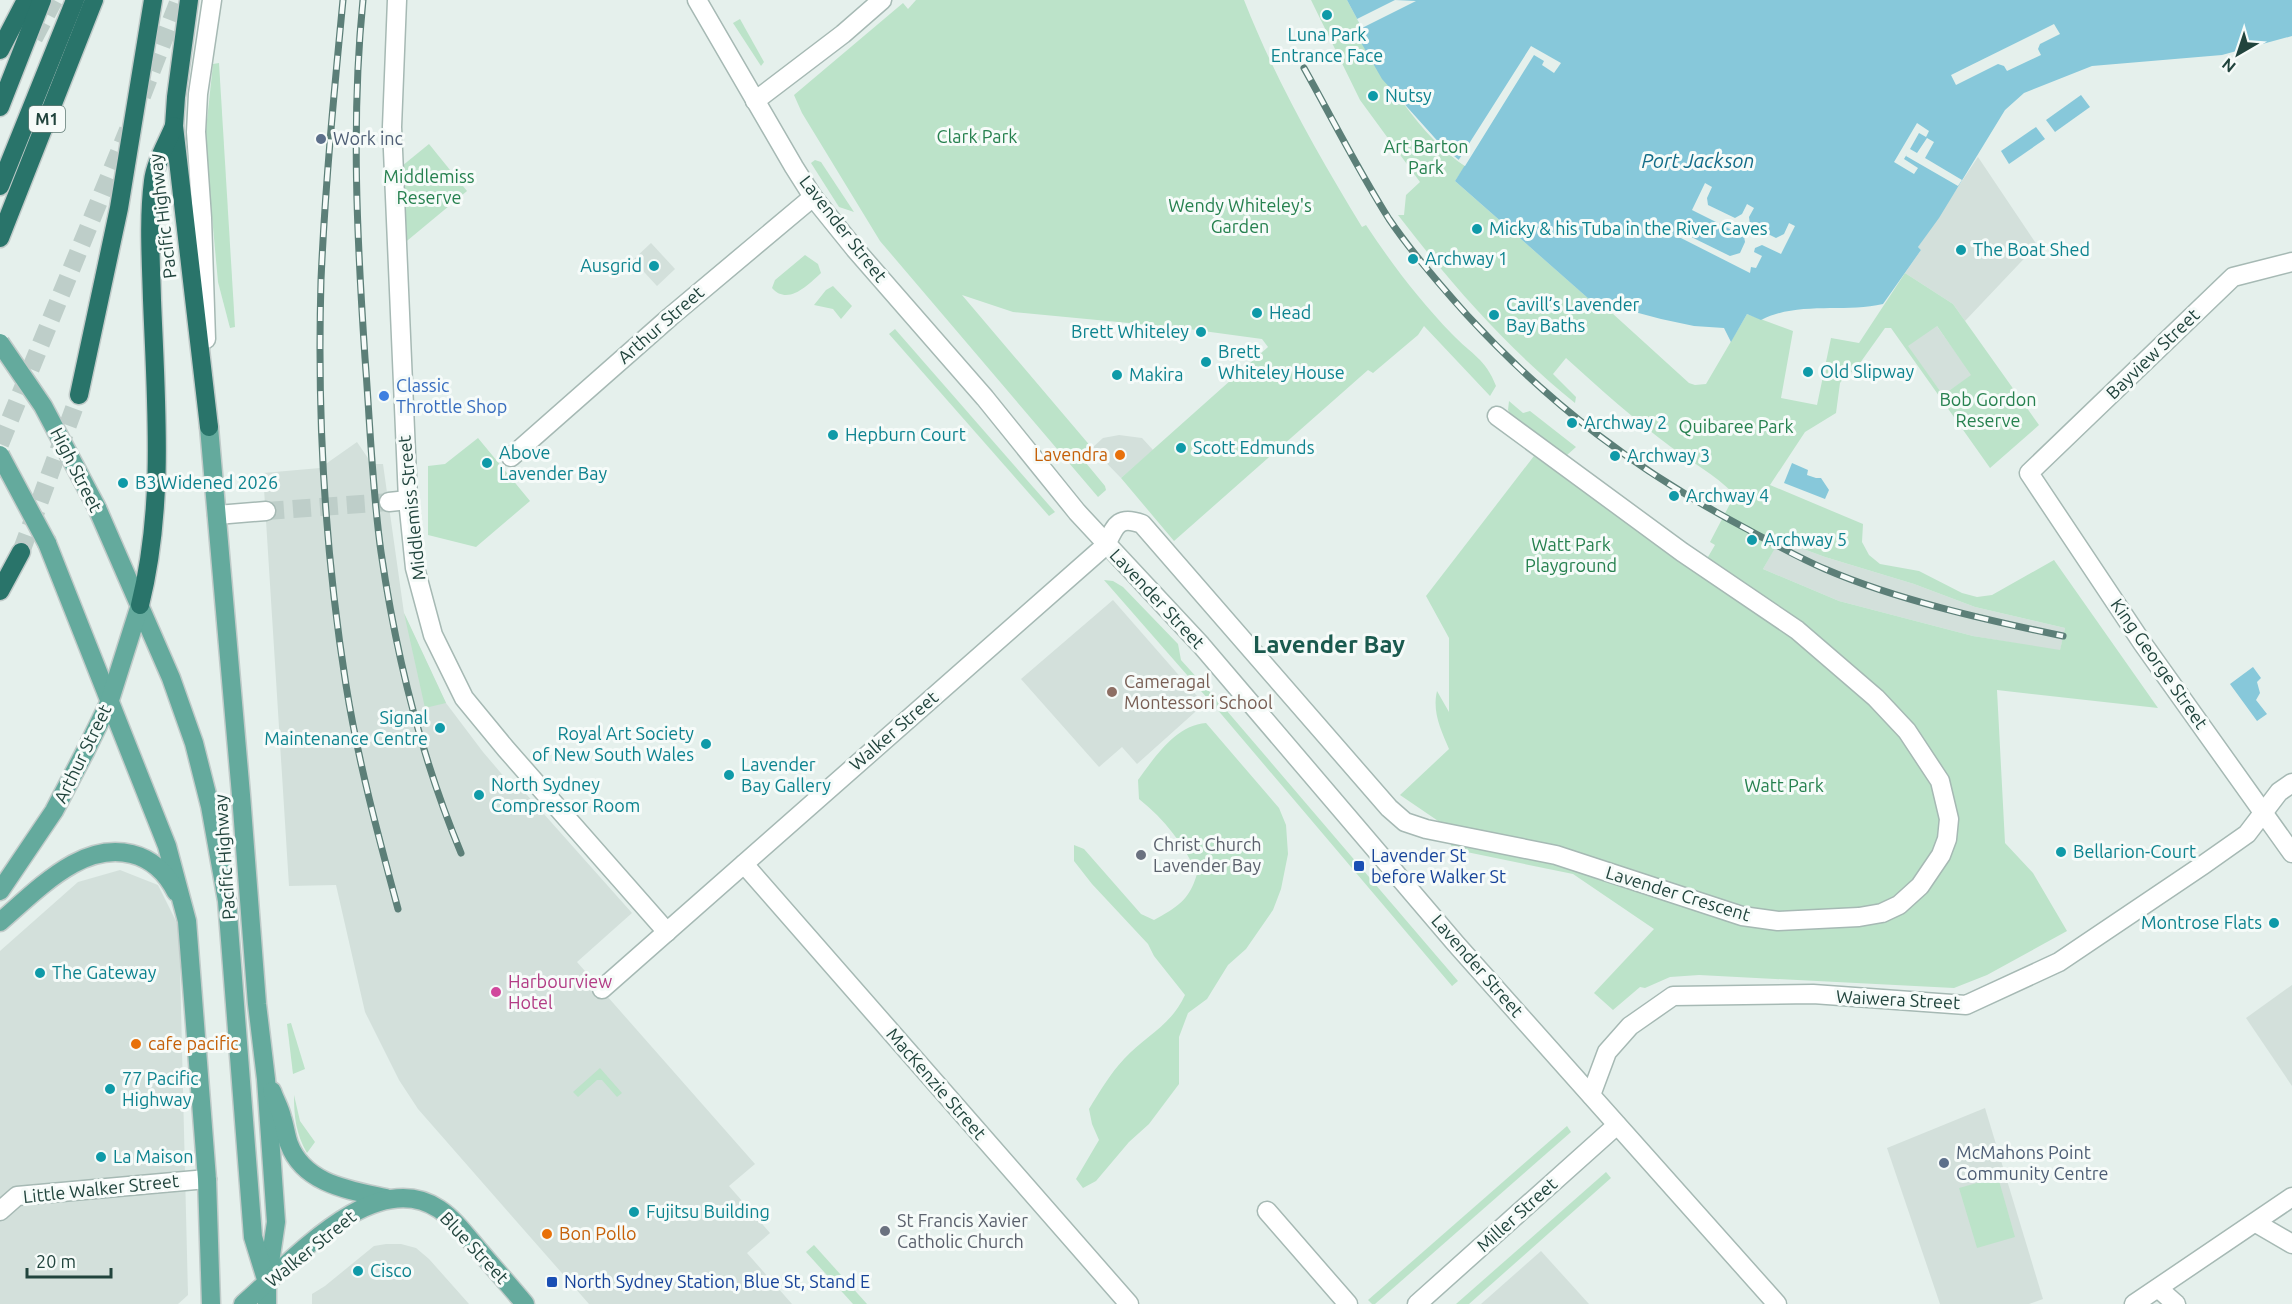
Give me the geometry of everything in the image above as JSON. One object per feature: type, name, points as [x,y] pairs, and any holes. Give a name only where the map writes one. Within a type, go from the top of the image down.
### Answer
[{"type":"highway","points":[[0,50],[26,0]]},
{"type":"highway","points":[[0,107],[42,0]]},
{"type":"highway","points":[[0,186],[75,0]]},
{"type":"highway","name":"M1","points":[[0,238],[94,0]]},
{"type":"highway","points":[[79,395],[119,208],[153,0]]},
{"type":"highway","name":"Pacific Highway","points":[[189,0],[174,126],[209,427]]},
{"type":"highway","points":[[140,605],[149,569],[154,532],[157,444],[151,233],[153,179],[174,126]]},
{"type":"highway","points":[[0,591],[21,552]]},
{"type":"main road","name":"High Street","points":[[0,343],[43,406],[97,508],[140,605]]},
{"type":"main road","name":"Pacific Highway","points":[[209,427],[257,1004],[266,1079],[276,1222],[267,1283],[267,1304]]},
{"type":"main road","points":[[0,455],[47,543],[168,846],[188,921],[207,1179],[211,1304]]},
{"type":"main road","name":"Pacific Highway","points":[[140,605],[171,678],[194,743],[219,848],[227,901],[253,1237],[267,1283]]},
{"type":"main road","name":"Arthur Street","points":[[0,891],[54,811],[109,703],[140,605]]},
{"type":"main road","points":[[0,922],[58,873],[74,863],[92,856],[125,852],[151,861],[163,872],[181,901],[188,921]]},
{"type":"main road","points":[[266,1079],[282,1115],[289,1145],[301,1165],[318,1179],[329,1184],[386,1198]]},
{"type":"main road","name":"Walker Street","points":[[243,1304],[340,1220],[386,1198],[418,1200]]},
{"type":"main road","name":"Blue Street","points":[[418,1200],[438,1209],[451,1219],[525,1304]]},
{"type":"street","name":"Pacific Highway","points":[[209,427],[202,218],[196,132],[198,94],[212,0]]},
{"type":"street","name":"Middlemiss Street","points":[[398,0],[392,127],[408,500],[415,568],[433,635],[464,698],[506,749],[668,932]]},
{"type":"street","name":"Lavender Street","points":[[698,0],[813,197],[855,249],[985,398],[1054,485],[1106,545],[1201,645],[1456,944],[1777,1304]]},
{"type":"street","points":[[755,101],[843,34],[882,0]]},
{"type":"street","name":"Arthur Street","points":[[511,457],[670,317],[813,197]]},
{"type":"street","name":"Bayview Street","points":[[2028,473],[2233,277],[2292,262]]},
{"type":"street","name":"Lavender Crescent","points":[[1106,545],[1115,526],[1120,522],[1128,520],[1142,524],[1381,799],[1398,816],[1411,824],[1556,855],[1742,916],[1778,921],[1859,917],[1882,913],[1899,905],[1910,896],[1920,886],[1941,855],[1947,839],[1949,819],[1940,782],[1907,731],[1876,698],[1797,630],[1683,552],[1497,416]]},
{"type":"street","name":"King George Street","points":[[2028,473],[2143,644],[2292,853]]},
{"type":"street","points":[[389,502],[408,500]]},
{"type":"street","points":[[217,515],[266,511]]},
{"type":"street","name":"Walker Street","points":[[602,989],[1106,545]]},
{"type":"street","name":"Waiwera Street","points":[[1591,1095],[1607,1052],[1630,1026],[1673,996],[1813,994],[1966,1005],[2059,962],[2247,834],[2279,792],[2292,783]]},
{"type":"street","name":"MacKenzie Street","points":[[744,864],[1129,1304]]},
{"type":"street","name":"Miller Street","points":[[1417,1304],[1617,1125]]},
{"type":"street","name":"Little Walker Street","points":[[0,1211],[17,1196],[207,1179]]},
{"type":"street","points":[[2134,1304],[2292,1197]]},
{"type":"street","points":[[1267,1211],[1348,1304]]},
{"type":"street","points":[[2256,1222],[2292,1244]]},
{"type":"street","points":[[2159,1289],[2176,1304]]},
{"type":"shaded area","points":[[1978,157],[2037,245],[1965,321],[1953,304],[1905,273],[1921,250],[1918,247]]},
{"type":"shaded area","name":"Ausgrid","points":[[651,243],[675,269],[657,286],[633,260]]},
{"type":"shaded area","points":[[1936,325],[1972,375],[1943,395],[1907,346]]},
{"type":"shaded area","name":"Lavendra","points":[[1119,435],[1142,438],[1153,450],[1121,478],[1092,448],[1103,438]]},
{"type":"shaded area","points":[[357,442],[372,464],[383,464],[404,613],[446,703],[506,779],[527,795],[632,913],[577,962],[755,1164],[729,1186],[770,1233],[747,1253],[792,1304],[589,1304],[418,1109],[399,1080],[365,1012],[336,885],[289,886],[263,473],[320,468]]},
{"type":"shaded area","points":[[1782,535],[1798,547],[1914,584],[1975,607],[2065,628],[2060,651],[1973,636],[1839,601],[1763,569]]},
{"type":"shaded area","name":"Cameragal Montessori School","points":[[1113,600],[1204,704],[1137,764],[1122,747],[1099,767],[1021,679]]},
{"type":"shaded area","points":[[120,870],[158,885],[179,927],[188,1295],[178,1304],[0,1304],[0,951],[78,882]]},
{"type":"shaded area","points":[[2292,985],[2292,1086],[2246,1018]]},
{"type":"shaded area","points":[[1985,1108],[2043,1299],[2029,1304],[1940,1304],[1887,1148]]},
{"type":"shaded area","points":[[401,1244],[416,1248],[429,1259],[469,1304],[312,1304],[312,1294],[374,1246]]},
{"type":"shaded area","points":[[1541,1251],[1589,1304],[1481,1304]]},
{"type":"green space","points":[[916,0],[1244,0],[1269,59],[1298,116],[1362,227],[1366,225],[1417,295],[1488,369],[1496,386],[1490,396],[1424,326],[1418,335],[1373,373],[1368,370],[1174,541],[1121,478],[1268,347],[1262,339],[1181,328],[1013,312],[962,295],[1092,448],[1081,457],[1105,486],[1106,490],[1098,497],[880,241],[802,113],[794,95],[903,3],[908,9]]},
{"type":"green space","name":"Watt Park","points":[[1311,0],[1347,0],[1362,28],[1356,32],[1404,105],[1433,139],[1465,166],[1455,181],[1597,306],[1601,303],[1689,383],[1706,384],[1747,314],[1793,331],[1781,398],[1817,405],[1831,338],[1859,343],[1905,273],[1953,304],[2039,425],[1990,468],[1891,328],[1885,328],[1855,370],[1846,375],[1840,383],[1836,413],[1805,432],[1770,485],[1863,524],[1862,542],[1869,555],[1880,564],[1919,571],[1962,593],[1977,597],[1992,595],[2054,560],[2158,708],[1997,690],[2005,843],[2033,873],[2067,931],[1987,975],[1954,988],[1699,975],[1670,977],[1645,988],[1640,987],[1613,1010],[1594,993],[1654,929],[1573,874],[1452,849],[1447,827],[1400,795],[1449,749],[1438,721],[1436,699],[1437,691],[1449,712],[1449,638],[1426,596],[1534,456],[1698,574],[1715,545],[1710,542],[1731,502],[1733,493],[1711,474],[1644,426],[1566,358],[1553,374],[1576,397],[1575,403],[1503,338],[1438,265],[1398,215],[1404,215],[1406,195],[1420,182],[1360,100]],"holes":[[[1937,326],[1971,375],[1943,395],[1908,346]],[[1782,536],[1798,547],[1825,557],[1914,584],[1975,607],[2065,628],[2060,650],[1973,636],[1839,601],[1763,569]]]},
{"type":"green space","points":[[740,19],[764,62],[761,66],[733,23]]},
{"type":"green space","points":[[219,63],[235,327],[230,328],[218,282],[205,139],[213,64]]},
{"type":"green space","name":"Middlemiss Reserve","points":[[429,144],[467,191],[402,245],[402,166]]},
{"type":"green space","points":[[815,160],[821,162],[854,212],[839,207],[811,163]]},
{"type":"green space","points":[[805,255],[818,264],[821,273],[798,292],[785,295],[772,288],[775,280]]},
{"type":"green space","points":[[833,286],[852,306],[841,319],[833,309],[814,305],[826,290]]},
{"type":"green space","points":[[895,329],[1055,512],[1049,516],[889,334]]},
{"type":"green space","points":[[1509,401],[1523,413],[1530,411],[1576,447],[1566,456],[1512,417],[1508,410]]},
{"type":"green space","points":[[478,438],[530,501],[476,547],[428,535],[428,466],[445,464]]},
{"type":"green space","points":[[1104,580],[1113,581],[1123,587],[1178,644],[1181,660],[1458,981],[1452,986]]},
{"type":"green space","points":[[404,613],[446,703],[425,708]]},
{"type":"green space","points":[[1206,723],[1279,808],[1286,825],[1288,854],[1281,889],[1273,910],[1246,949],[1228,965],[1207,999],[1188,1013],[1179,1037],[1179,1084],[1149,1124],[1129,1142],[1096,1181],[1083,1188],[1076,1179],[1099,1140],[1089,1109],[1119,1065],[1173,1015],[1185,995],[1154,956],[1148,944],[1092,884],[1074,861],[1074,845],[1084,849],[1141,914],[1154,920],[1181,902],[1190,891],[1197,874],[1173,833],[1139,799],[1138,780],[1176,736],[1195,725]]},
{"type":"green space","points":[[291,1023],[305,1069],[293,1074],[287,1024]]},
{"type":"green space","points":[[600,1068],[622,1093],[617,1097],[602,1080],[597,1080],[578,1097],[573,1092]]},
{"type":"green space","points":[[294,1095],[300,1121],[315,1142],[307,1153],[296,1125]]},
{"type":"green space","points":[[1567,1126],[1571,1132],[1375,1304],[1368,1300]]},
{"type":"green space","points":[[1606,1172],[1611,1178],[1469,1304],[1456,1304]]},
{"type":"green space","points":[[1998,1177],[2015,1237],[1977,1248],[1959,1188]]},
{"type":"green space","points":[[814,1245],[867,1304],[853,1304],[806,1252]]},
{"type":"water","name":"Port Jackson","points":[[1347,0],[2292,0],[2292,36],[2222,55],[2092,66],[2024,93],[2005,110],[1939,218],[1918,247],[1921,250],[1883,304],[1852,308],[1805,309],[1775,314],[1761,320],[1747,314],[1731,342],[1724,328],[1694,326],[1601,303],[1598,307],[1455,181],[1465,165],[1442,146],[1382,79],[1355,32],[1362,28]]},
{"type":"water","points":[[2081,95],[2090,107],[2055,132],[2046,120]]},
{"type":"water","points":[[2036,127],[2045,139],[2009,164],[2001,151]]},
{"type":"water","points":[[1792,463],[1808,470],[1807,475],[1821,478],[1829,490],[1825,499],[1784,483]]},
{"type":"water","points":[[2253,667],[2261,678],[2257,682],[2260,693],[2256,700],[2267,714],[2257,721],[2230,684]]},
{"type":"pier","points":[[1395,0],[1416,1],[1362,28],[1357,19]]},
{"type":"pier","points":[[2054,24],[2060,34],[2040,44],[2038,49],[2041,55],[2007,71],[2004,66],[1998,64],[1956,85],[1951,75]]},
{"type":"pier","points":[[1531,46],[1561,63],[1554,73],[1542,65],[1544,61],[1534,55],[1465,166],[1458,161]]},
{"type":"pier","points":[[1917,123],[1929,131],[1926,137],[1919,133],[1910,149],[1917,153],[1927,138],[1934,142],[1925,158],[1962,180],[1958,186],[1906,156],[1907,154],[1904,159],[1918,168],[1914,174],[1894,162]]},
{"type":"pier","points":[[1705,183],[1712,187],[1707,198],[1708,205],[1735,218],[1742,214],[1747,204],[1754,208],[1749,217],[1750,225],[1776,238],[1784,234],[1789,223],[1795,226],[1781,254],[1762,245],[1755,248],[1754,252],[1762,256],[1756,268],[1751,267],[1750,273],[1677,236],[1679,231],[1730,256],[1740,253],[1745,242],[1744,236],[1692,210]]},
{"type":"tunnel","points":[[34,38],[54,0]]},
{"type":"tunnel","points":[[142,96],[179,0]]},
{"type":"tunnel","points":[[0,444],[128,130]]},
{"type":"tunnel","points":[[21,552],[79,395]]},
{"type":"tunnel","points":[[266,511],[389,502]]},
{"type":"railway","points":[[343,0],[327,175],[321,280],[320,382],[324,483],[333,585],[346,685],[356,742],[398,909]]},
{"type":"railway","points":[[363,0],[357,89],[356,179],[365,358],[378,528],[387,591],[402,667],[422,743],[461,853]]},
{"type":"railway","points":[[1304,68],[1389,219],[1417,256],[1457,304],[1499,348],[1531,379],[1597,434],[1667,483],[1804,560],[1912,600],[2063,636]]},
{"type":"place","name":"Luna Park Entrance Face","points":[[1327,15]]},
{"type":"place","name":"Nutsy","points":[[1373,96]]},
{"type":"place","name":"Work inc","points":[[321,139]]},
{"type":"place","name":"Micky & his Tuba in the River Caves","points":[[1477,229]]},
{"type":"place","name":"The Boat Shed","points":[[1961,250]]},
{"type":"place","name":"Archway 1","points":[[1413,259]]},
{"type":"place","name":"Ausgrid","points":[[654,266]]},
{"type":"place","name":"Head","points":[[1257,313]]},
{"type":"place","name":"Cavill’s Lavender Bay Baths","points":[[1494,315]]},
{"type":"place","name":"Brett Whiteley","points":[[1201,332]]},
{"type":"place","name":"Brett Whiteley House","points":[[1206,362]]},
{"type":"place","name":"Old Slipway","points":[[1808,372]]},
{"type":"place","name":"Makira","points":[[1117,375]]},
{"type":"place","name":"Classic Throttle Shop","points":[[384,396]]},
{"type":"place","name":"Archway 2","points":[[1572,423]]},
{"type":"place","name":"Hepburn Court","points":[[833,435]]},
{"type":"place","name":"Scott Edmunds","points":[[1181,448]]},
{"type":"place","name":"Lavendra","points":[[1120,455]]},
{"type":"place","name":"Archway 3","points":[[1615,456]]},
{"type":"place","name":"Above Lavender Bay","points":[[487,463]]},
{"type":"place","name":"B3 Widened 2026","points":[[123,483]]},
{"type":"place","name":"Archway 4","points":[[1674,496]]},
{"type":"place","name":"Archway 5","points":[[1752,540]]},
{"type":"place","name":"Cameragal Montessori School","points":[[1112,692]]},
{"type":"place","name":"Signal Maintenance Centre","points":[[440,728]]},
{"type":"place","name":"Royal Art Society of New South Wales","points":[[706,744]]},
{"type":"place","name":"Lavender Bay Gallery","points":[[729,775]]},
{"type":"place","name":"North Sydney Compressor Room","points":[[479,795]]},
{"type":"place","name":"Bellarion-Court","points":[[2061,852]]},
{"type":"place","name":"Christ Church Lavender Bay","points":[[1141,855]]},
{"type":"place","name":"Lavender St before Walker St","points":[[1359,866]]},
{"type":"place","name":"Montrose Flats","points":[[2274,923]]},
{"type":"place","name":"The Gateway","points":[[40,973]]},
{"type":"place","name":"Harbourview Hotel","points":[[496,992]]},
{"type":"place","name":"cafe pacific","points":[[136,1044]]},
{"type":"place","name":"77 Pacific Highway","points":[[110,1089]]},
{"type":"place","name":"La Maison","points":[[101,1157]]},
{"type":"place","name":"McMahons Point Community Centre","points":[[1944,1163]]},
{"type":"place","name":"Fujitsu Building","points":[[634,1212]]},
{"type":"place","name":"St Francis Xavier Catholic Church","points":[[885,1231]]},
{"type":"place","name":"Bon Pollo","points":[[547,1234]]},
{"type":"place","name":"Cisco","points":[[358,1271]]},
{"type":"place","name":"North Sydney Station, Blue St, Stand E","points":[[552,1282]]},
{"type":"district","name":"Lavender Bay","points":[[1329,645]]},
{"type":"park label","name":"Clark Park","points":[[977,137]]},
{"type":"park label","name":"Art Barton Park","points":[[1426,157]]},
{"type":"park label","name":"Wendy Whiteley's Garden","points":[[1240,216]]},
{"type":"park label","name":"Bob Gordon Reserve","points":[[1988,410]]},
{"type":"park label","name":"Quibaree Park","points":[[1736,427]]},
{"type":"park label","name":"Watt Park Playground","points":[[1571,555]]}]
